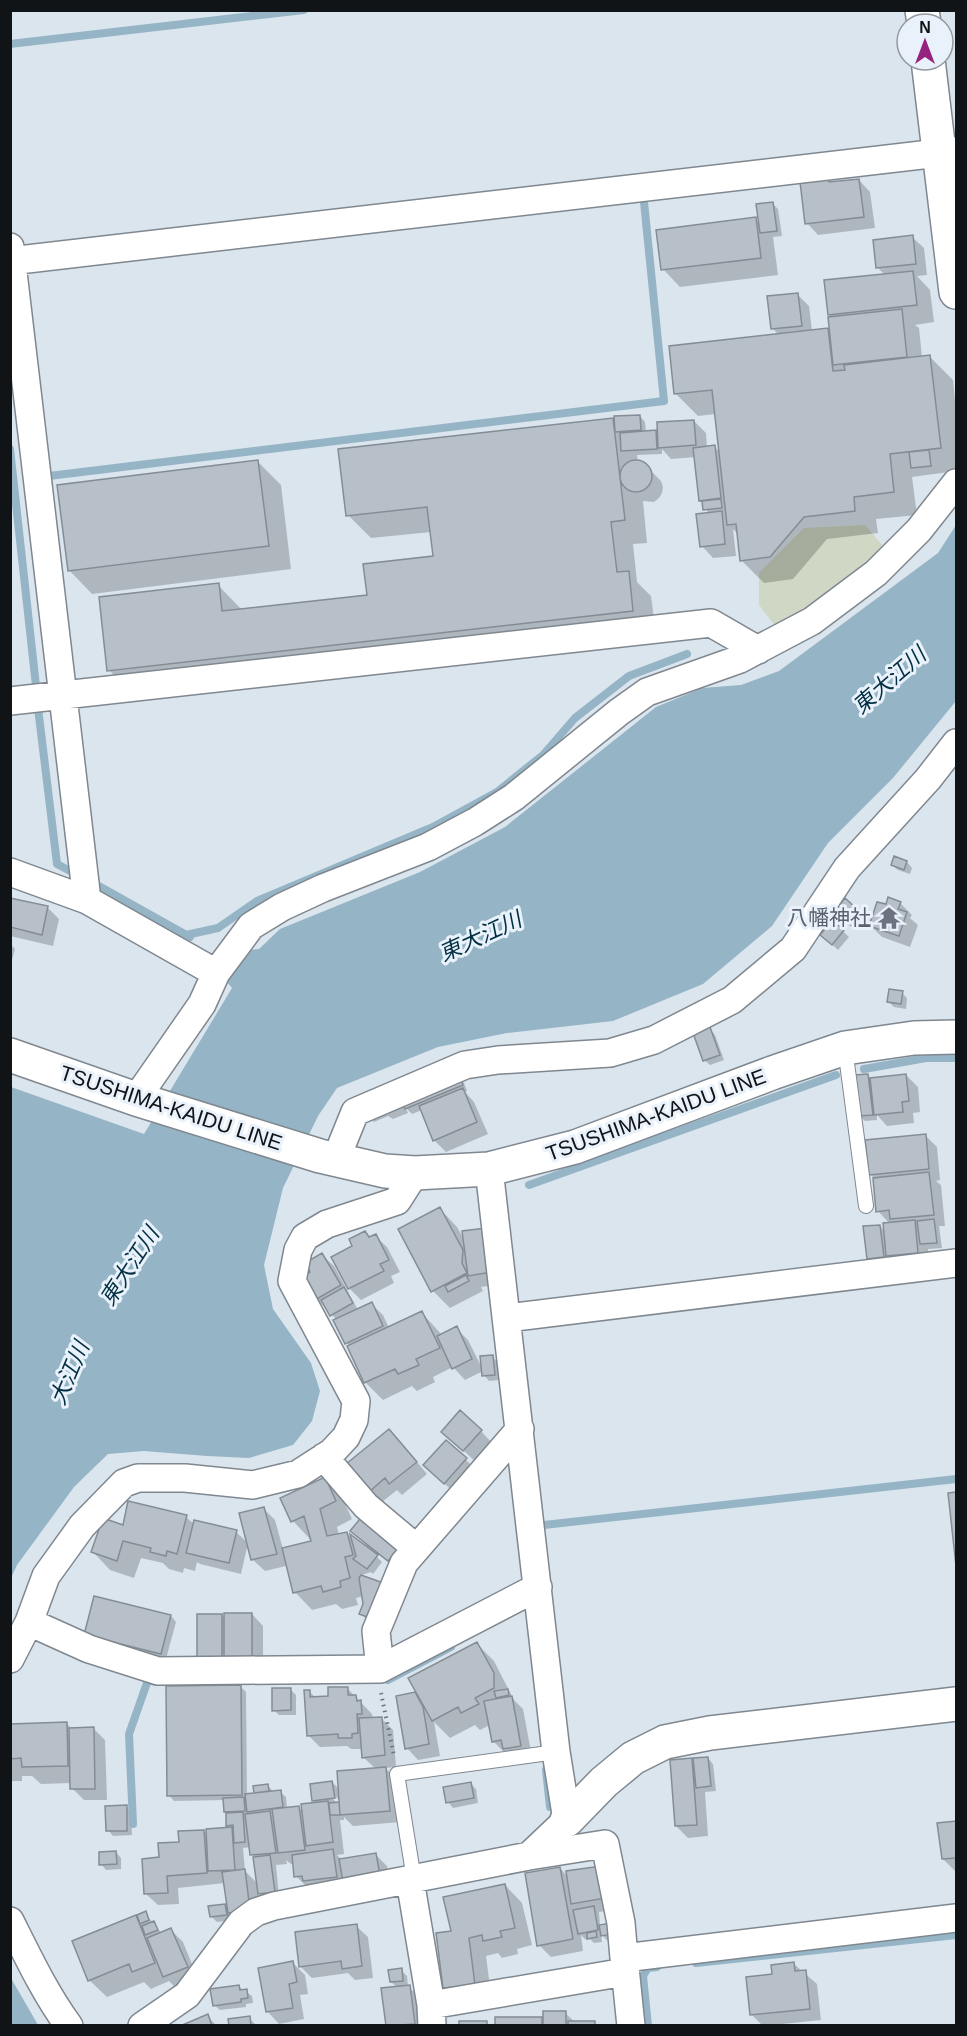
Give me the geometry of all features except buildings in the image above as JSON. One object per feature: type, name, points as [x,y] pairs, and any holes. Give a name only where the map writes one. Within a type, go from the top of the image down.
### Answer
[{"type":"main road","points":[[931,72],[948,152],[957,292]]},
{"type":"main road","name":"TSUSHIMA-KAIDU LINE","points":[[10,1055],[143,1101],[331,1150],[385,1171],[415,1173],[489,1169],[575,1147],[845,1048],[914,1038],[957,1036]]},
{"type":"main road","points":[[567,1820],[604,1782],[633,1758],[665,1742],[711,1733],[957,1704]]},
{"type":"street","points":[[87,900],[11,256],[948,152]]},
{"type":"street","points":[[143,1101],[202,1004],[216,973],[251,926],[282,907],[323,888],[428,847],[475,822],[514,797],[647,692],[740,659],[812,621],[876,573],[919,530],[957,483]]},
{"type":"street","points":[[10,701],[711,623],[758,650]]},
{"type":"street","points":[[331,1150],[355,1112],[465,1065],[498,1060],[610,1053],[654,1040],[732,1000],[793,949],[847,868],[928,779],[957,743]]},
{"type":"street","points":[[10,872],[87,900],[216,973]]},
{"type":"street","points":[[489,1169],[556,1752],[567,1820],[529,1856]]},
{"type":"street","points":[[10,1659],[30,1622],[46,1576],[82,1526],[124,1483],[138,1478],[185,1478],[253,1485],[298,1474],[333,1452],[346,1437],[354,1420],[356,1401],[292,1281],[298,1250],[305,1237],[327,1224],[397,1202],[415,1173]]},
{"type":"street","points":[[507,1318],[957,1263]]},
{"type":"street","points":[[378,1669],[376,1631],[404,1563],[520,1429]]},
{"type":"street","points":[[324,1457],[366,1506],[416,1548]]},
{"type":"street","points":[[30,1622],[89,1649],[158,1671],[378,1669],[538,1587]]},
{"type":"street","points":[[142,2025],[187,1995],[241,1923],[256,1912],[274,1906],[529,1856],[605,1844],[621,1923],[631,2025]]},
{"type":"street","points":[[412,1880],[431,2015],[624,1965],[957,1918]]},
{"type":"street","points":[[10,1920],[55,2007],[69,2025]]},
{"type":"lane","points":[[845,1048],[866,1206]]},
{"type":"lane","points":[[412,1880],[398,1774],[556,1752]]},
{"type":"path","points":[[378,1669],[398,1774]]},
{"type":"green space","points":[[865,525],[884,547],[779,631],[759,605],[759,573],[804,528]]},
{"type":"water","points":[[956,525],[956,701],[893,778],[828,843],[772,926],[703,984],[613,1021],[507,1033],[438,1047],[337,1088],[318,1116],[283,1188],[264,1265],[273,1309],[311,1363],[320,1391],[312,1421],[293,1445],[249,1458],[144,1451],[108,1454],[74,1487],[17,1565],[11,1578],[11,1087],[144,1134],[232,988],[222,976],[242,951],[259,949],[280,929],[420,872],[505,827],[656,707],[702,688],[741,685],[779,671],[938,553]]},
{"type":"water","points":[[11,1978],[38,2025],[11,2025]]},
{"type":"waterway","points":[[10,44],[304,10]]},
{"type":"waterway","points":[[49,476],[664,401],[644,202]]},
{"type":"waterway","points":[[10,449],[36,686]]},
{"type":"waterway","points":[[186,935],[218,928],[257,901],[433,827],[497,792],[543,755],[575,718],[629,676],[687,654]]},
{"type":"waterway","points":[[38,708],[57,864],[72,872]]},
{"type":"waterway","points":[[97,885],[190,937]]},
{"type":"waterway","points":[[864,1069],[926,1058],[956,1058]]},
{"type":"waterway","points":[[529,1185],[836,1075]]},
{"type":"waterway","points":[[544,1525],[956,1479]]},
{"type":"waterway","points":[[388,1680],[451,1647]]},
{"type":"waterway","points":[[133,1824],[129,1734],[148,1680],[155,1682]]},
{"type":"waterway","points":[[546,1770],[550,1807]]},
{"type":"waterway","points":[[696,1963],[956,1935]]},
{"type":"waterway","points":[[648,2026],[643,1976],[648,1968],[657,1967]]},
{"type":"place","name":"八幡神社","points":[[889,918]]},
{"type":"water label","name":"東大江川","points":[[889,680]]},
{"type":"water label","name":"東大江川","points":[[480,936]]},
{"type":"water label","name":"東大江川","points":[[129,1266]]},
{"type":"water label","name":"大江川","points":[[69,1373]]}]
